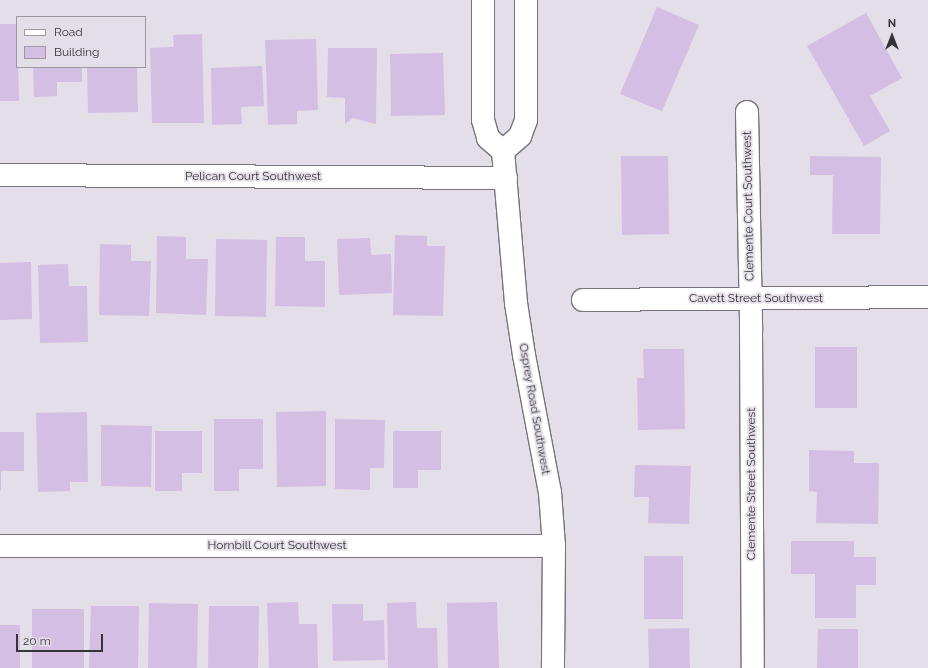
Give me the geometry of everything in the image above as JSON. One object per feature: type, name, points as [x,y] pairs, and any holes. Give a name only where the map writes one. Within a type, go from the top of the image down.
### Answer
[{"type":"street","points":[[483,0],[483,120],[488,138],[503,150],[520,136],[526,120],[526,0]]},
{"type":"street","name":"Clemente Court Southwest","points":[[746,112],[751,300]]},
{"type":"street","name":"Osprey Road Southwest","points":[[503,150],[516,303],[524,355],[550,492],[554,546],[553,668]]},
{"type":"street","name":"Pelican Court Southwest","points":[[0,175],[506,178]]},
{"type":"street","name":"Cavett Street Southwest","points":[[583,300],[751,300],[928,297]]},
{"type":"street","name":"Clemente Street Southwest","points":[[751,300],[753,668]]},
{"type":"street","name":"Hornbill Court Southwest","points":[[0,546],[554,546]]},
{"type":"building","points":[[657,7],[699,25],[662,111],[620,94]]},
{"type":"building","points":[[866,13],[902,78],[870,96],[890,131],[864,146],[807,46]]},
{"type":"building","points":[[0,24],[16,24],[16,68],[18,68],[19,101],[0,101]]},
{"type":"building","points":[[202,34],[204,123],[152,123],[150,48],[174,47],[173,35]]},
{"type":"building","points":[[316,39],[318,110],[297,111],[297,124],[268,125],[265,40]]},
{"type":"building","points":[[328,48],[377,48],[376,124],[353,118],[345,124],[345,98],[327,97]]},
{"type":"building","points":[[443,53],[445,115],[391,116],[390,54]]},
{"type":"building","points":[[262,66],[264,106],[241,107],[242,124],[212,125],[211,68]]},
{"type":"building","points":[[33,68],[82,68],[82,82],[57,82],[57,96],[34,97]]},
{"type":"building","points":[[87,68],[137,68],[138,112],[88,113]]},
{"type":"building","points":[[621,156],[668,156],[669,234],[622,235]]},
{"type":"building","points":[[810,156],[881,157],[880,234],[832,234],[833,175],[810,175]]},
{"type":"building","points":[[395,235],[427,236],[427,246],[445,246],[443,316],[393,315]]},
{"type":"building","points":[[157,236],[186,237],[186,259],[208,259],[206,315],[156,313]]},
{"type":"building","points":[[276,237],[305,237],[305,261],[325,261],[325,307],[275,306]]},
{"type":"building","points":[[370,238],[371,255],[391,254],[392,293],[339,295],[337,239]]},
{"type":"building","points":[[216,239],[267,240],[266,317],[215,316]]},
{"type":"building","points":[[100,244],[131,245],[131,261],[151,261],[149,316],[99,315]]},
{"type":"building","points":[[31,262],[32,319],[0,320],[0,263]]},
{"type":"building","points":[[68,264],[69,286],[87,286],[88,342],[40,343],[38,265]]},
{"type":"building","points":[[815,347],[857,347],[857,408],[815,408]]},
{"type":"building","points":[[643,349],[684,349],[685,429],[638,430],[637,378],[644,378]]},
{"type":"building","points":[[326,411],[326,486],[277,487],[276,412]]},
{"type":"building","points":[[87,412],[88,482],[70,482],[70,491],[38,492],[36,413]]},
{"type":"building","points":[[214,419],[263,419],[263,469],[239,469],[239,491],[214,491]]},
{"type":"building","points":[[335,419],[385,420],[384,468],[370,468],[370,490],[335,489]]},
{"type":"building","points":[[101,425],[152,426],[151,487],[101,486]]},
{"type":"building","points":[[155,431],[202,431],[202,473],[182,473],[182,491],[155,491]]},
{"type":"building","points":[[393,431],[441,431],[441,470],[418,470],[418,488],[393,488]]},
{"type":"building","points":[[0,432],[24,432],[24,471],[1,471],[1,491],[0,491]]},
{"type":"building","points":[[809,450],[854,451],[854,463],[879,463],[878,524],[816,523],[817,492],[809,491]]},
{"type":"building","points":[[635,465],[691,466],[689,524],[648,523],[649,497],[634,497]]},
{"type":"building","points":[[791,541],[854,541],[854,557],[876,557],[876,585],[856,585],[856,618],[815,618],[815,574],[791,574]]},
{"type":"building","points":[[644,556],[683,556],[683,619],[644,619]]},
{"type":"building","points":[[298,602],[299,624],[317,624],[318,668],[269,668],[267,603]]},
{"type":"building","points":[[416,602],[417,628],[437,628],[438,668],[388,668],[387,603]]},
{"type":"building","points":[[497,602],[499,668],[448,668],[447,603]]},
{"type":"building","points":[[149,603],[198,604],[197,668],[148,668]]},
{"type":"building","points":[[332,604],[363,604],[363,621],[384,620],[385,660],[333,661]]},
{"type":"building","points":[[91,606],[139,606],[138,668],[89,668]]},
{"type":"building","points":[[209,606],[259,606],[258,668],[208,668]]},
{"type":"building","points":[[32,609],[84,609],[84,668],[32,668]]},
{"type":"building","points":[[0,625],[20,625],[20,668],[0,668]]},
{"type":"building","points":[[689,628],[690,668],[649,668],[648,629]]},
{"type":"building","points":[[818,629],[858,629],[858,668],[817,668]]}]
